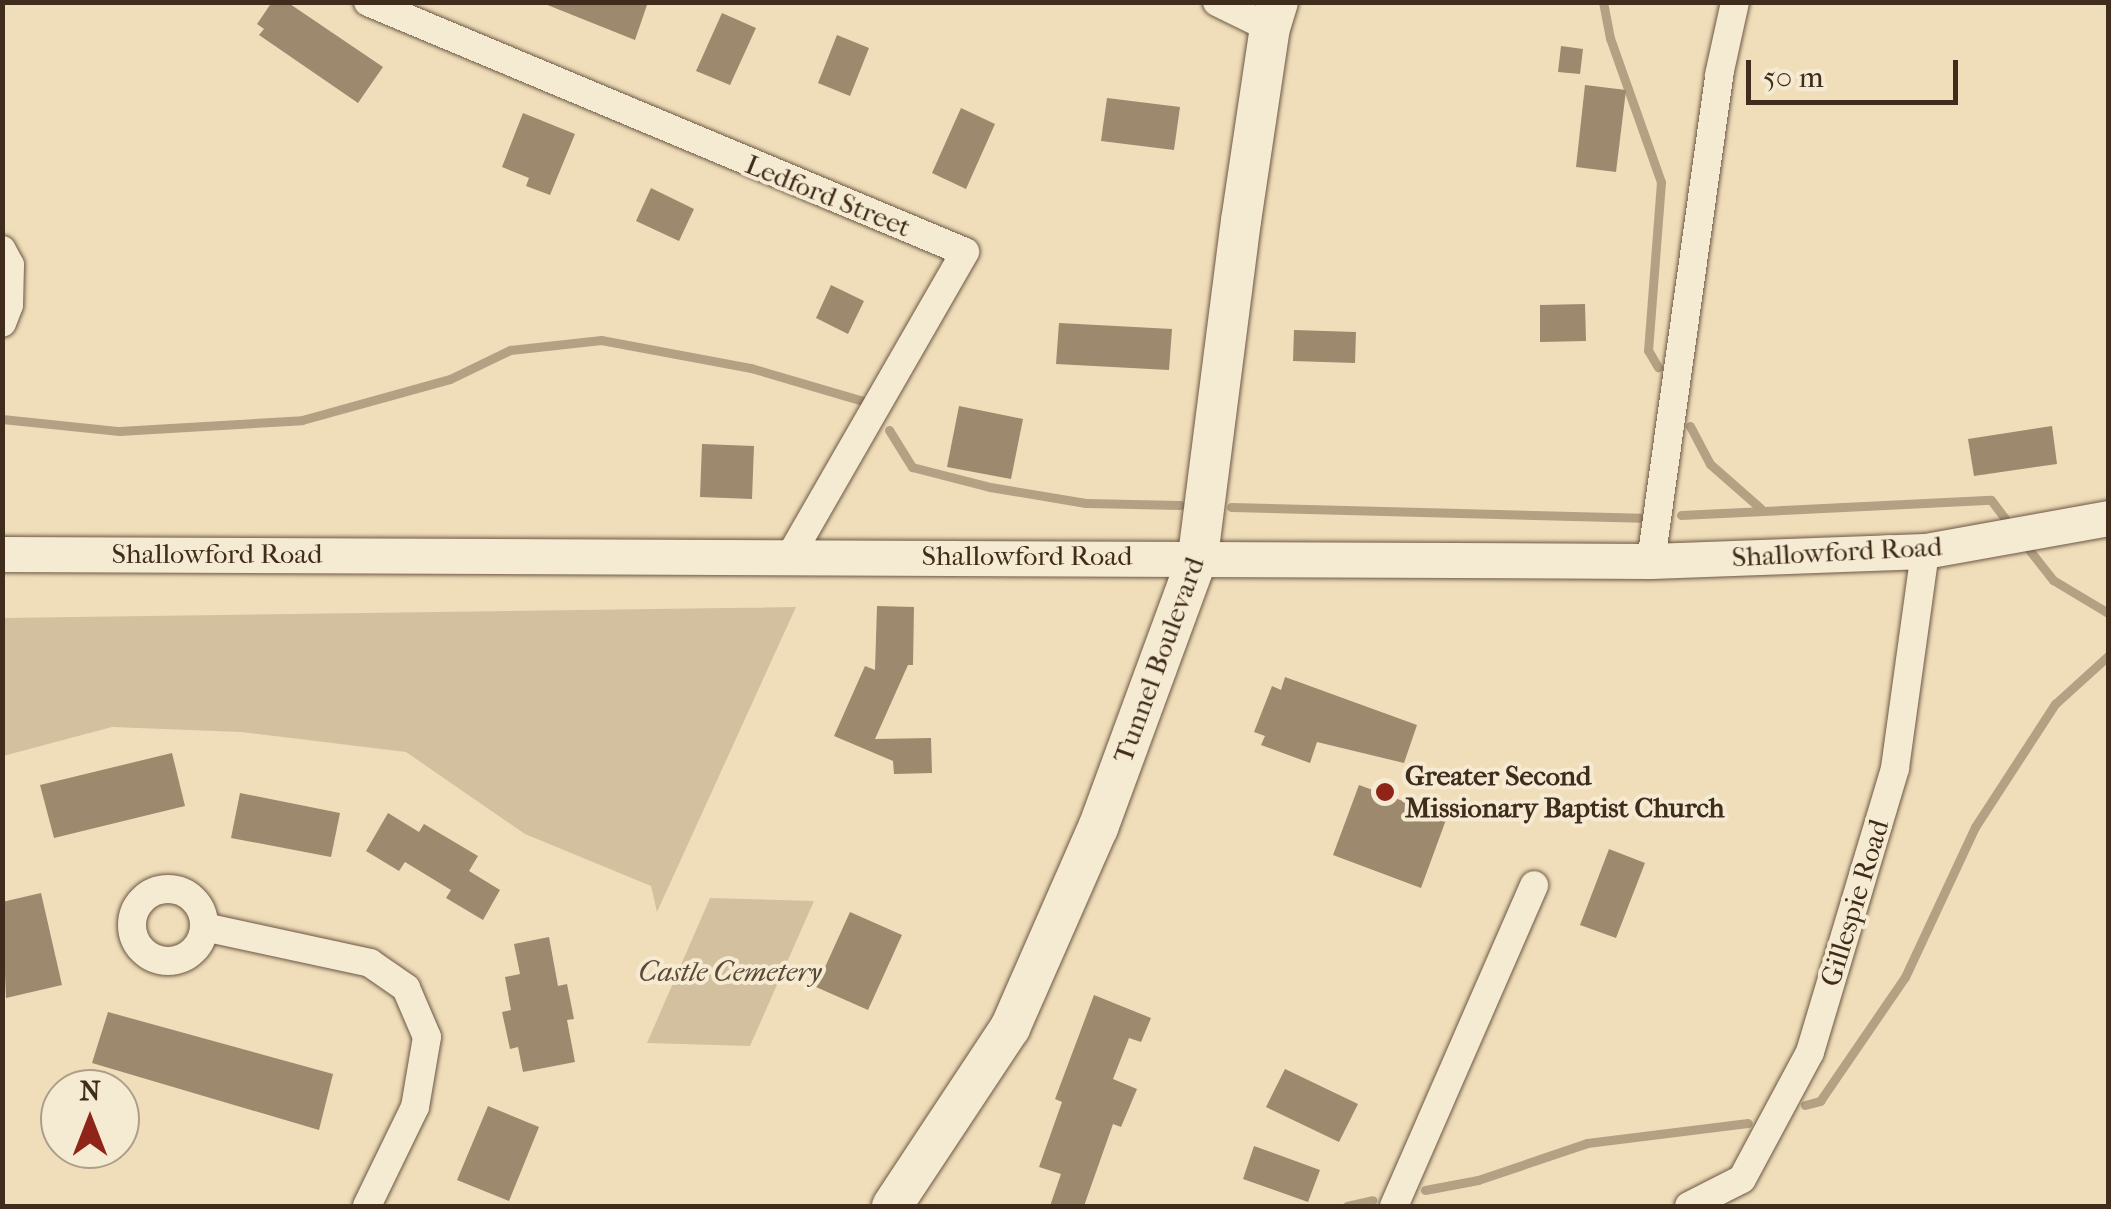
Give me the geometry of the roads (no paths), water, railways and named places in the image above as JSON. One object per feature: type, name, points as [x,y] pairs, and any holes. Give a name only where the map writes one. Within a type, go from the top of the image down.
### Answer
[{"type":"main road","name":"Tunnel Boulevard","points":[[892,1206],[1010,1028],[1098,828],[1198,556],[1274,15]]},
{"type":"street","name":"Ledford Street","points":[[368,2],[965,252],[791,555]]},
{"type":"street","points":[[1217,2],[1274,15]]},
{"type":"street","points":[[1651,561],[1719,76],[1735,2]]},
{"type":"street","points":[[2,250],[10,264],[9,305],[2,323]]},
{"type":"street","name":"Shallowford Road","points":[[2,554],[1198,556],[1651,561],[1925,552],[2108,518]]},
{"type":"street","name":"Gillespie Road","points":[[1689,1206],[1742,1178],[1810,1052],[1895,768],[1925,552]]},
{"type":"street","points":[[1394,1206],[1534,884]]},
{"type":"street","points":[[204,927],[370,964],[406,988],[427,1036],[415,1107],[367,1206]]},
{"type":"waterway","points":[[1603,2],[1610,38],[1661,182],[1648,350],[1658,367]]},
{"type":"waterway","points":[[2,419],[119,431],[302,420],[450,379],[510,350],[601,340],[751,368],[873,404]]},
{"type":"waterway","points":[[1690,426],[1710,464],[1760,508]]},
{"type":"waterway","points":[[889,430],[912,467],[990,487],[1086,503],[1180,505]]},
{"type":"waterway","points":[[1681,515],[1991,500],[2010,525]]},
{"type":"waterway","points":[[1231,507],[1641,518]]},
{"type":"waterway","points":[[2027,547],[2053,580],[2108,613]]},
{"type":"waterway","points":[[1805,1105],[1820,1101],[1905,977],[1975,827],[2055,704],[2108,656]]},
{"type":"waterway","points":[[1425,1190],[1478,1180],[1587,1143],[1748,1123]]},
{"type":"waterway","points":[[1347,1206],[1372,1200]]},
{"type":"place","name":"Greater Second Missionary Baptist Church","points":[[1385,792]]},
{"type":"park label","name":"Castle Cemetery","points":[[730,972]]}]
